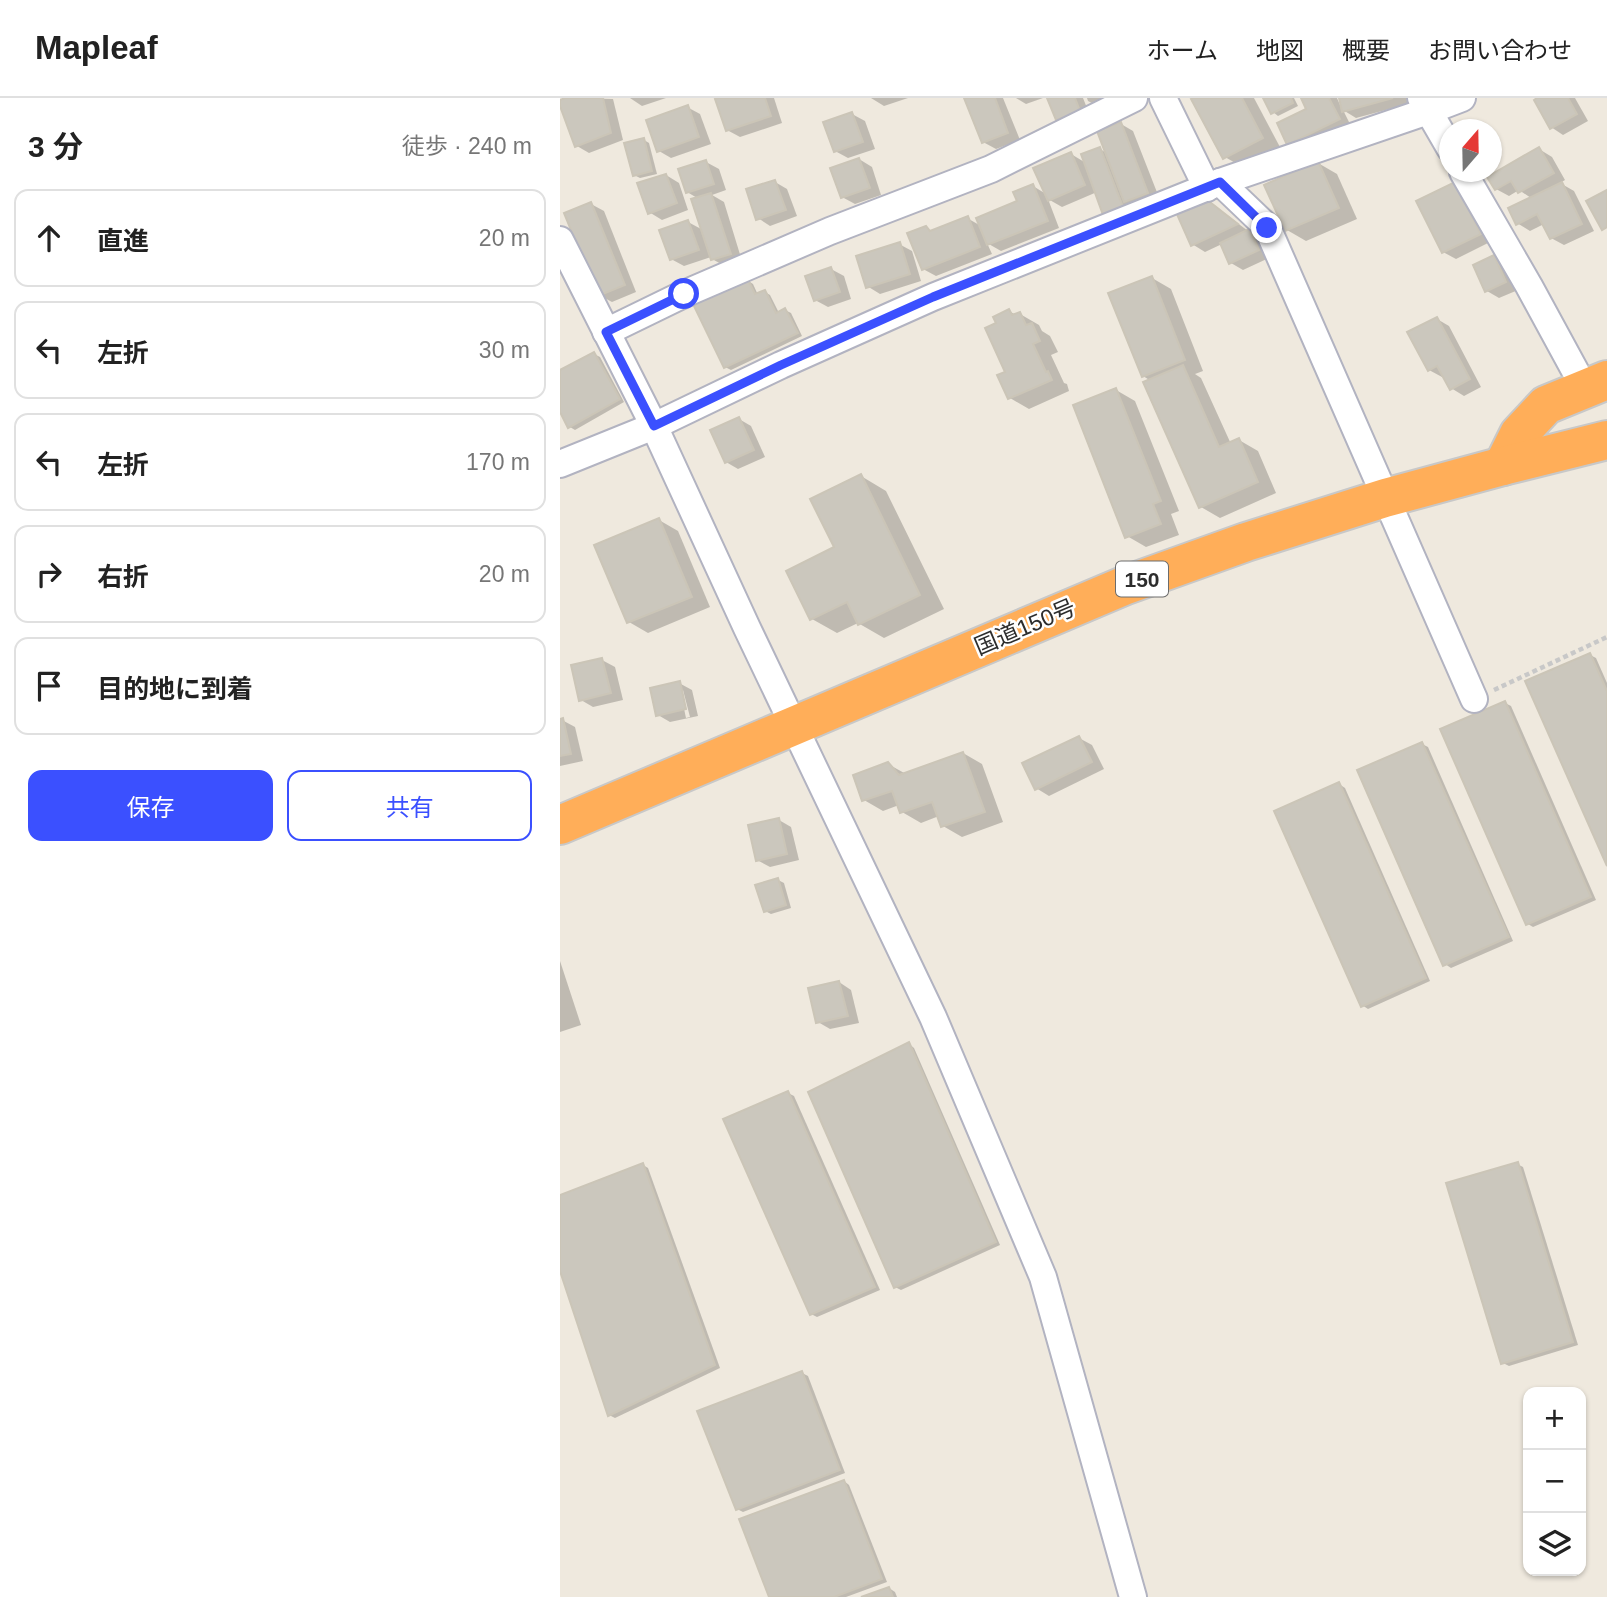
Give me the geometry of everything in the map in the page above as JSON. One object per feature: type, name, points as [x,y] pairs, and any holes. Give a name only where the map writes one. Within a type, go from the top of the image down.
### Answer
[{"type":"highway","points":[[1503,466],[1519,434],[1546,405],[1596,385]]},
{"type":"highway","name":"国道150号","points":[[560,825],[1126,584],[1385,498],[1607,440]]},
{"type":"street","points":[[606,332],[684,294],[806,242],[991,169],[1134,98]]},
{"type":"street","points":[[1163,98],[1214,185],[1267,228],[1474,699]]},
{"type":"street","points":[[560,464],[654,426],[933,297],[1214,185],[1425,105],[1462,98]]},
{"type":"street","points":[[1425,105],[1439,129]]},
{"type":"street","points":[[1469,182],[1529,286],[1596,385]]},
{"type":"street","points":[[560,240],[654,426],[933,1017],[1043,1277],[1133,1597]]},
{"type":"path","points":[[1474,699],[1607,637]]},
{"type":"building","points":[[603,98],[611,133],[575,147],[560,106],[560,100]]},
{"type":"building","points":[[765,98],[771,116],[726,131],[715,99]]},
{"type":"building","points":[[964,98],[995,98],[1008,133],[982,143]]},
{"type":"building","points":[[1047,98],[1075,98],[1080,111],[1056,120]]},
{"type":"building","points":[[1242,98],[1263,138],[1223,159],[1191,99]]},
{"type":"building","points":[[1263,98],[1291,98],[1293,103],[1271,114]]},
{"type":"building","points":[[1301,98],[1329,98],[1340,119],[1287,145],[1277,123],[1306,109]]},
{"type":"building","points":[[1339,98],[1393,98],[1342,112]]},
{"type":"building","points":[[1568,98],[1577,114],[1550,129],[1534,100]]},
{"type":"building","points":[[688,105],[699,137],[657,152],[646,120]]},
{"type":"building","points":[[852,112],[863,142],[834,152],[823,122]]},
{"type":"building","points":[[1121,122],[1148,193],[1124,202],[1097,131]]},
{"type":"building","points":[[644,138],[652,171],[633,176],[624,143]]},
{"type":"building","points":[[1100,147],[1123,207],[1103,215],[1081,154]]},
{"type":"building","points":[[1539,147],[1554,173],[1518,193],[1511,181],[1495,190],[1490,182],[1502,182],[1502,168]]},
{"type":"building","points":[[1071,152],[1085,185],[1048,201],[1033,168]]},
{"type":"building","points":[[859,158],[870,188],[841,198],[830,168]]},
{"type":"building","points":[[706,160],[714,184],[686,193],[678,169]]},
{"type":"building","points":[[1318,161],[1339,208],[1285,231],[1264,185]]},
{"type":"building","points":[[666,174],[677,203],[648,214],[637,183]]},
{"type":"building","points":[[775,180],[786,210],[756,220],[746,189]]},
{"type":"building","points":[[1455,182],[1481,234],[1442,253],[1416,201]]},
{"type":"building","points":[[1562,182],[1582,224],[1550,239],[1537,214],[1516,225],[1508,208]]},
{"type":"building","points":[[1033,184],[1048,221],[987,245],[976,218],[1017,201],[1013,192]]},
{"type":"building","points":[[1607,190],[1607,227],[1602,230],[1586,201]]},
{"type":"building","points":[[711,193],[731,254],[711,260],[691,199]]},
{"type":"building","points":[[1206,199],[1238,224],[1191,246],[1176,212]]},
{"type":"building","points":[[591,202],[625,285],[598,296],[564,213]]},
{"type":"building","points":[[968,216],[980,247],[922,270],[907,233],[926,226],[930,231]]},
{"type":"building","points":[[688,220],[699,250],[670,260],[659,230]]},
{"type":"building","points":[[1249,229],[1259,250],[1229,264],[1220,243]]},
{"type":"building","points":[[900,242],[910,274],[866,288],[856,256]]},
{"type":"building","points":[[1494,255],[1506,282],[1485,292],[1473,265]]},
{"type":"building","points":[[831,267],[840,292],[814,301],[805,276]]},
{"type":"building","points":[[1152,276],[1185,360],[1142,377],[1108,293]]},
{"type":"building","points":[[747,278],[755,294],[765,290],[776,313],[785,308],[798,333],[724,368],[693,304]]},
{"type":"building","points":[[1009,309],[1012,315],[1020,312],[1026,325],[1032,323],[1040,341],[1033,344],[1052,380],[1008,399],[997,375],[1005,372],[985,328],[996,323],[993,317]]},
{"type":"building","points":[[1437,317],[1470,379],[1450,390],[1437,366],[1428,371],[1407,332]]},
{"type":"building","points":[[594,352],[620,399],[568,428],[560,412],[560,370]]},
{"type":"building","points":[[1183,365],[1219,447],[1239,438],[1258,482],[1199,508],[1143,382]]},
{"type":"building","points":[[1116,388],[1161,501],[1153,504],[1161,524],[1125,538],[1073,405]]},
{"type":"building","points":[[739,417],[754,450],[725,463],[710,430]]},
{"type":"building","points":[[861,474],[920,595],[858,625],[847,602],[810,620],[786,571],[834,547],[810,499]]},
{"type":"building","points":[[659,518],[692,597],[627,623],[594,545]]},
{"type":"building","points":[[1590,653],[1607,691],[1607,866],[1525,681]]},
{"type":"building","points":[[602,658],[611,693],[579,701],[571,665]]},
{"type":"building","points":[[680,681],[686,709],[656,716],[650,688]]},
{"type":"building","points":[[1505,701],[1591,897],[1526,925],[1440,729]]},
{"type":"building","points":[[563,718],[571,754],[560,756],[560,719]]},
{"type":"building","points":[[1079,736],[1092,762],[1035,790],[1022,763]]},
{"type":"building","points":[[1422,742],[1509,937],[1443,966],[1357,770]]},
{"type":"building","points":[[963,752],[985,812],[941,827],[932,802],[900,813],[892,791],[862,801],[853,775],[888,762],[899,775]]},
{"type":"building","points":[[1339,782],[1426,978],[1361,1007],[1274,811]]},
{"type":"building","points":[[779,818],[787,854],[756,861],[748,825]]},
{"type":"building","points":[[778,878],[786,905],[764,912],[755,885]]},
{"type":"building","points":[[839,981],[848,1016],[816,1023],[808,988]]},
{"type":"building","points":[[909,1042],[996,1242],[894,1288],[808,1092]]},
{"type":"building","points":[[788,1091],[875,1287],[810,1315],[723,1119]]},
{"type":"building","points":[[1518,1162],[1573,1342],[1501,1364],[1446,1183]]},
{"type":"building","points":[[643,1163],[715,1365],[608,1416],[560,1271],[560,1195]]},
{"type":"building","points":[[802,1371],[840,1470],[736,1510],[697,1411]]},
{"type":"building","points":[[844,1480],[882,1579],[834,1597],[769,1597],[739,1519]]},
{"type":"building","points":[[889,1587],[893,1597],[861,1597]]},
{"type":"route","points":[[684,294],[606,332],[654,426],[933,297],[1220,182],[1267,228]]}]
